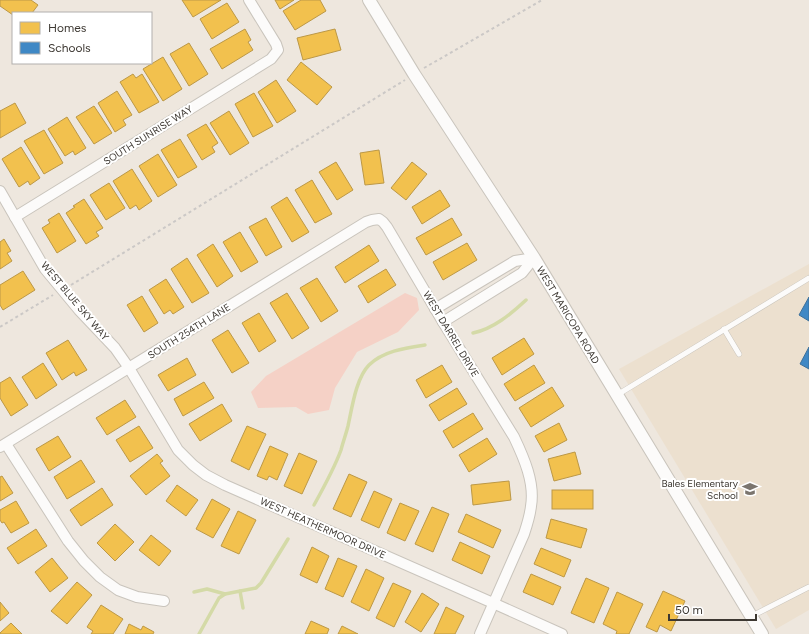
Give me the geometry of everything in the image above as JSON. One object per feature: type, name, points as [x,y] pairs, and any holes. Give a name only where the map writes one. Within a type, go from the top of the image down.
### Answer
[{"type":"street","name":"SOUTH SUNRISE WAY","points":[[15,218],[271,59],[278,50],[276,44],[250,0]]},
{"type":"street","name":"WEST MARICOPA ROAD","points":[[369,0],[414,74],[534,258],[762,634]]},
{"type":"street","name":"WEST BLUE SKY WAY","points":[[0,191],[45,269],[115,348],[129,368]]},
{"type":"street","name":"WEST DARREL DRIVE","points":[[379,219],[387,227],[443,322],[514,437],[521,451],[528,472],[532,505],[524,534],[480,634]]},
{"type":"street","name":"SOUTH 254TH LANE","points":[[3,446],[366,222],[379,219]]},
{"type":"street","points":[[436,309],[515,262],[534,258]]},
{"type":"street","points":[[443,322],[522,273],[534,258]]},
{"type":"street","name":"WEST HEATHERMOOR DRIVE","points":[[129,368],[178,450],[206,475],[225,485],[562,634]]},
{"type":"street","points":[[3,446],[68,541],[84,561],[100,577],[118,590],[137,597],[164,601]]},
{"type":"lane","points":[[616,395],[809,278]]},
{"type":"lane","points":[[724,329],[739,354]]},
{"type":"lane","points":[[751,617],[809,587]]},
{"type":"path","points":[[0,328],[52,295],[63,291],[414,74],[542,0]]},
{"type":"shaded area","name":"Bales Elementary School","points":[[809,264],[809,610],[776,629],[619,369]]},
{"type":"shaded area","points":[[405,293],[417,298],[419,310],[398,332],[357,352],[335,388],[329,410],[308,414],[296,407],[258,408],[251,392],[266,376]]},
{"type":"building: Homes","points":[[0,0],[31,0],[38,5],[33,12],[12,12],[12,14],[0,6]]},
{"type":"building: Homes","points":[[182,0],[221,0],[193,17]]},
{"type":"building: Homes","points":[[275,0],[294,0],[280,9]]},
{"type":"building: Homes","points":[[301,0],[320,0],[326,11],[295,30],[283,11]]},
{"type":"building: Homes","points":[[227,3],[239,22],[212,39],[200,19]]},
{"type":"building: Homes","points":[[245,29],[251,40],[248,42],[253,50],[222,69],[210,49]]},
{"type":"building: Homes","points":[[335,29],[341,50],[303,60],[297,38]]},
{"type":"building: Homes","points":[[189,43],[208,74],[189,86],[170,54]]},
{"type":"building: Homes","points":[[163,57],[182,89],[163,101],[143,69]]},
{"type":"building: Homes","points":[[301,62],[332,87],[317,105],[287,80]]},
{"type":"building: Homes","points":[[133,74],[136,78],[142,74],[159,102],[139,113],[120,82]]},
{"type":"building: Homes","points":[[276,80],[296,111],[277,123],[258,92]]},
{"type":"building: Homes","points":[[117,91],[132,115],[123,120],[126,125],[115,132],[98,103]]},
{"type":"building: Homes","points":[[254,93],[273,126],[253,137],[235,104]]},
{"type":"building: Homes","points":[[15,103],[26,123],[0,138],[0,111]]},
{"type":"building: Homes","points":[[94,106],[112,133],[94,144],[76,117]]},
{"type":"building: Homes","points":[[229,111],[249,143],[230,155],[210,123]]},
{"type":"building: Homes","points":[[67,117],[86,148],[75,155],[73,151],[65,156],[48,129]]},
{"type":"building: Homes","points":[[206,124],[218,143],[212,147],[215,152],[202,160],[187,135]]},
{"type":"building: Homes","points":[[44,130],[63,163],[44,174],[24,141]]},
{"type":"building: Homes","points":[[180,139],[197,167],[178,178],[161,150]]},
{"type":"building: Homes","points":[[21,147],[40,178],[30,185],[28,181],[19,187],[2,159]]},
{"type":"building: Homes","points":[[379,150],[384,183],[365,185],[360,153]]},
{"type":"building: Homes","points":[[158,154],[177,185],[158,197],[139,166]]},
{"type":"building: Homes","points":[[336,162],[353,190],[337,200],[319,172]]},
{"type":"building: Homes","points":[[412,162],[427,174],[406,200],[391,188]]},
{"type":"building: Homes","points":[[132,169],[152,201],[139,210],[136,205],[130,209],[113,181]]},
{"type":"building: Homes","points":[[312,180],[332,214],[315,223],[295,190]]},
{"type":"building: Homes","points":[[109,183],[125,208],[106,220],[90,195]]},
{"type":"building: Homes","points":[[440,190],[450,206],[422,224],[412,207]]},
{"type":"building: Homes","points":[[287,197],[309,232],[292,242],[271,207]]},
{"type":"building: Homes","points":[[84,199],[103,228],[96,232],[99,236],[86,244],[66,213],[75,207],[73,206]]},
{"type":"building: Homes","points":[[59,213],[76,241],[57,253],[42,228],[50,223],[48,220]]},
{"type":"building: Homes","points":[[266,218],[282,247],[266,256],[249,227]]},
{"type":"building: Homes","points":[[452,218],[462,235],[426,255],[416,238]]},
{"type":"building: Homes","points":[[240,232],[258,262],[241,272],[223,242]]},
{"type":"building: Homes","points":[[4,239],[11,251],[7,253],[12,261],[0,269],[0,242]]},
{"type":"building: Homes","points":[[467,243],[477,260],[443,280],[433,262]]},
{"type":"building: Homes","points":[[213,244],[233,276],[217,287],[197,255]]},
{"type":"building: Homes","points":[[369,245],[379,261],[345,283],[335,267]]},
{"type":"building: Homes","points":[[187,258],[209,293],[192,303],[171,269]]},
{"type":"building: Homes","points":[[386,269],[396,285],[368,303],[358,286]]},
{"type":"building: Homes","points":[[23,271],[35,290],[3,310],[0,305],[0,285]]},
{"type":"building: Homes","points":[[317,278],[338,311],[321,322],[300,288]]},
{"type":"building: Homes","points":[[166,279],[184,307],[173,314],[170,310],[164,314],[149,290]]},
{"type":"building: Homes","points":[[287,293],[309,328],[292,339],[270,303]]},
{"type":"building: Homes","points":[[142,296],[158,323],[144,332],[127,305]]},
{"type":"building: Homes","points":[[259,313],[276,341],[259,352],[242,323]]},
{"type":"building: Homes","points":[[228,330],[249,363],[232,373],[212,340]]},
{"type":"building: Homes","points":[[524,338],[534,354],[502,375],[492,358]]},
{"type":"building: Homes","points":[[68,340],[87,370],[76,376],[74,372],[62,380],[46,353]]},
{"type":"building: Homes","points":[[187,358],[196,375],[168,391],[158,375]]},
{"type":"building: Homes","points":[[43,363],[57,385],[36,399],[22,377]]},
{"type":"building: Homes","points":[[442,365],[452,382],[426,398],[416,380]]},
{"type":"building: Homes","points":[[534,365],[545,383],[515,401],[504,384]]},
{"type":"building: Homes","points":[[10,377],[28,405],[11,416],[0,398],[0,383]]},
{"type":"building: Homes","points":[[204,382],[214,398],[183,416],[174,399]]},
{"type":"building: Homes","points":[[552,387],[564,406],[531,427],[519,408]]},
{"type":"building: Homes","points":[[457,388],[467,404],[439,421],[429,405]]},
{"type":"building: Homes","points":[[125,400],[136,417],[107,435],[96,418]]},
{"type":"building: Homes","points":[[222,404],[232,421],[200,441],[189,424]]},
{"type":"building: Homes","points":[[473,413],[483,429],[453,448],[443,431]]},
{"type":"building: Homes","points":[[559,423],[567,440],[544,452],[535,436]]},
{"type":"building: Homes","points":[[139,426],[153,448],[130,462],[116,440]]},
{"type":"building: Homes","points":[[247,426],[266,434],[249,470],[231,461]]},
{"type":"building: Homes","points":[[58,436],[71,457],[49,471],[36,449]]},
{"type":"building: Homes","points":[[487,438],[497,454],[469,472],[459,455]]},
{"type":"building: Homes","points":[[270,446],[288,454],[277,480],[269,476],[267,480],[257,476]]},
{"type":"building: Homes","points":[[575,452],[581,474],[554,481],[548,459]]},
{"type":"building: Homes","points":[[299,453],[317,461],[302,494],[284,486]]},
{"type":"building: Homes","points":[[157,454],[163,461],[160,463],[170,476],[146,495],[130,476]]},
{"type":"building: Homes","points":[[81,460],[95,482],[67,499],[54,477]]},
{"type":"building: Homes","points":[[349,474],[367,482],[351,517],[333,509]]},
{"type":"building: Homes","points":[[2,476],[13,493],[0,501],[0,477]]},
{"type":"building: Homes","points":[[509,481],[511,500],[473,505],[471,485]]},
{"type":"building: Homes","points":[[177,485],[198,500],[186,516],[166,501]]},
{"type":"building: Homes","points":[[102,488],[113,505],[81,526],[70,510]]},
{"type":"building: Homes","points":[[552,490],[593,490],[593,509],[552,509]]},
{"type":"building: Homes","points":[[374,491],[392,499],[379,528],[361,520]]},
{"type":"building: Homes","points":[[212,499],[230,509],[213,538],[196,529]]},
{"type":"building: Homes","points":[[16,501],[29,523],[11,533],[4,522],[2,523],[0,520],[0,510]]},
{"type":"building: Homes","points":[[400,503],[419,511],[405,541],[387,533]]},
{"type":"building: Homes","points":[[432,507],[449,514],[433,552],[415,544]]},
{"type":"building: Homes","points":[[238,511],[256,520],[239,554],[221,546]]},
{"type":"building: Homes","points":[[466,514],[501,530],[493,548],[458,532]]},
{"type":"building: Homes","points":[[551,519],[587,529],[581,548],[546,538]]},
{"type":"building: Homes","points":[[115,524],[134,542],[115,561],[97,543]]},
{"type":"building: Homes","points":[[36,529],[47,546],[18,564],[7,548]]},
{"type":"building: Homes","points":[[151,535],[171,551],[159,566],[139,550]]},
{"type":"building: Homes","points":[[460,542],[490,556],[482,574],[452,560]]},
{"type":"building: Homes","points":[[312,547],[329,556],[317,583],[300,575]]},
{"type":"building: Homes","points":[[541,548],[571,560],[564,577],[534,564]]},
{"type":"building: Homes","points":[[52,558],[68,578],[50,592],[35,572]]},
{"type":"building: Homes","points":[[338,558],[357,566],[343,597],[325,589]]},
{"type":"building: Homes","points":[[366,569],[384,578],[369,611],[351,602]]},
{"type":"building: Homes","points":[[531,574],[561,587],[553,605],[523,592]]},
{"type":"building: Homes","points":[[586,578],[609,588],[594,623],[571,613]]},
{"type":"building: Homes","points":[[77,582],[92,595],[67,624],[51,611]]},
{"type":"building: Homes","points":[[393,583],[411,591],[394,627],[376,618]]},
{"type":"building: Homes","points":[[663,591],[685,601],[671,631],[660,625],[657,632],[646,627]]},
{"type":"building: Homes","points":[[617,592],[643,604],[629,634],[616,634],[617,631],[603,624]]},
{"type":"building: Homes","points":[[422,593],[439,604],[421,632],[405,622]]},
{"type":"building: Homes","points":[[0,602],[9,613],[0,621]]},
{"type":"building: Homes","points":[[101,605],[123,619],[113,634],[91,634],[93,631],[87,627]]},
{"type":"building: Homes","points":[[446,607],[464,616],[455,634],[434,634]]},
{"type":"building: Homes","points":[[311,621],[329,629],[327,634],[305,634]]},
{"type":"building: Homes","points":[[11,623],[22,634],[0,634],[0,633]]},
{"type":"building: Homes","points":[[129,624],[141,630],[143,626],[154,632],[153,634],[125,634]]},
{"type":"building: Homes","points":[[342,626],[358,634],[338,634]]},
{"type":"building: Schools","points":[[809,297],[809,321],[799,315]]},
{"type":"building: Schools","points":[[809,347],[809,369],[800,364]]},
{"type":"waterway","points":[[473,333],[488,328],[508,316],[526,300]]},
{"type":"waterway","points":[[314,505],[341,450],[355,394],[361,377],[369,365],[381,356],[388,353],[425,345]]},
{"type":"waterway","points":[[199,634],[219,598],[225,594],[256,588],[261,583],[288,539]]},
{"type":"waterway","points":[[194,592],[207,589],[225,594]]},
{"type":"waterway","points":[[240,591],[243,608]]},
{"type":"place","name":"Bales Elementary School","points":[[750,489]]}]
